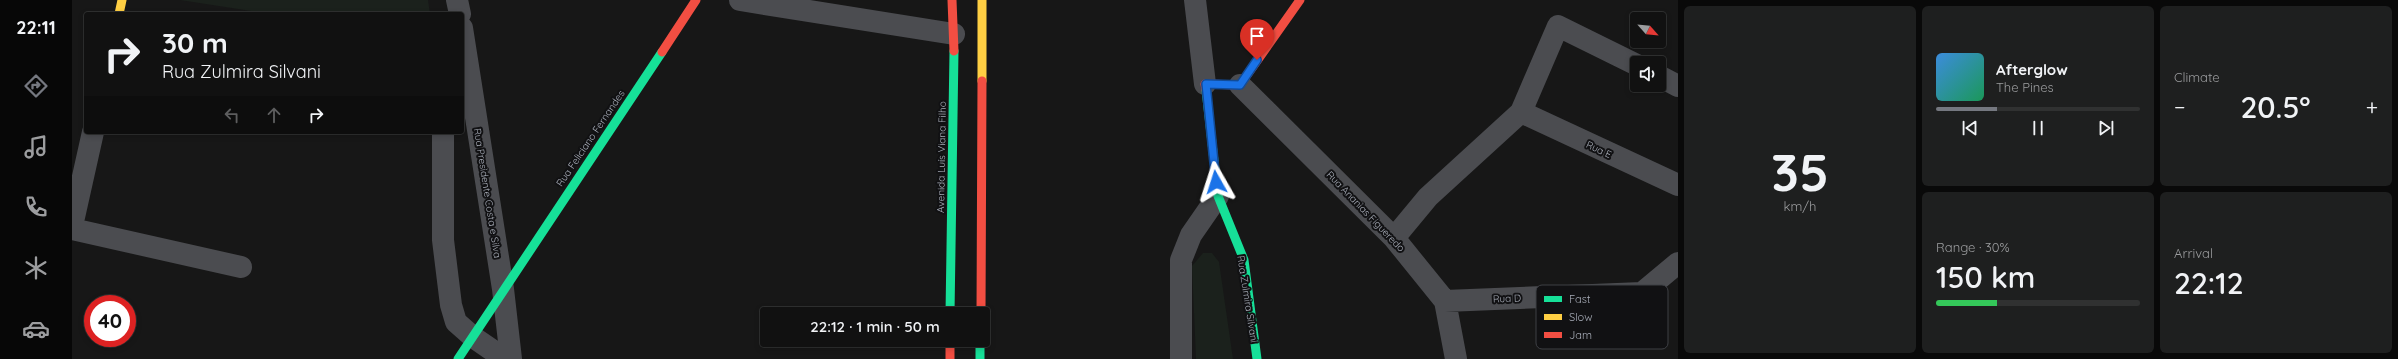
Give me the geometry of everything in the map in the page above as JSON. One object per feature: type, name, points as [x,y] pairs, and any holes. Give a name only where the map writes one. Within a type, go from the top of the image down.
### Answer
[{"type":"street","points":[[119,12],[122,0]]},
{"type":"street","points":[[457,0],[460,12]]},
{"type":"street","name":"Rua Feliciano Fernandes","points":[[458,359],[696,0]]},
{"type":"street","points":[[740,0],[954,34]]},
{"type":"street","name":"Avenida Luís Viana Filho","points":[[950,307],[954,34],[952,0]]},
{"type":"street","points":[[980,307],[982,0]]},
{"type":"street","points":[[1194,0],[1206,84],[1240,85],[1300,0]]},
{"type":"street","points":[[1394,238],[1428,197],[1521,112],[1558,26],[1630,62]]},
{"type":"street","name":"Rua Presidente Costa e Silva","points":[[464,50],[467,84],[503,289],[511,359]]},
{"type":"street","points":[[1666,80],[1678,86]]},
{"type":"street","name":"Rua Zulmira Silvani","points":[[1206,84],[1218,196],[1244,260],[1257,359]]},
{"type":"street","name":"Rua Ananias Figueredo","points":[[1240,85],[1394,238],[1445,301],[1456,359]]},
{"type":"street","name":"Rua E","points":[[1521,112],[1678,185]]},
{"type":"street","points":[[72,226],[93,134]]},
{"type":"street","points":[[443,134],[443,240],[448,287],[456,322],[473,337],[505,359]]},
{"type":"street","points":[[1181,359],[1181,260],[1191,235],[1218,196]]},
{"type":"street","points":[[72,229],[241,267]]},
{"type":"street","name":"Rua D","points":[[1652,285],[1678,263]]},
{"type":"street","name":"Rua D","points":[[1445,301],[1536,297]]},
{"type":"street","points":[[950,347],[950,359]]},
{"type":"street","points":[[980,347],[980,359]]},
{"type":"shaded area","points":[[180,0],[428,0],[430,12],[257,12]]},
{"type":"shaded area","points":[[1203,253],[1212,253],[1219,262],[1233,359],[1196,359],[1192,266]]},
{"type":"traffic: fast","points":[[950,307],[954,51]]},
{"type":"traffic: fast","points":[[458,359],[662,52]]},
{"type":"traffic: fast","points":[[1206,90],[1218,196],[1244,260],[1257,359]]},
{"type":"traffic: fast","points":[[980,347],[980,359]]},
{"type":"traffic: slow","points":[[119,12],[122,0]]},
{"type":"traffic: slow","points":[[982,0],[982,81]]},
{"type":"traffic: jam","points":[[662,52],[696,0]]},
{"type":"traffic: jam","points":[[952,0],[954,51]]},
{"type":"traffic: jam","points":[[1206,90],[1205,84],[1240,85],[1300,0]]},
{"type":"traffic: jam","points":[[981,307],[982,81]]},
{"type":"traffic: jam","points":[[950,347],[950,359]]},
{"type":"route","points":[[1216,182],[1206,84],[1240,85],[1257,60]]}]
